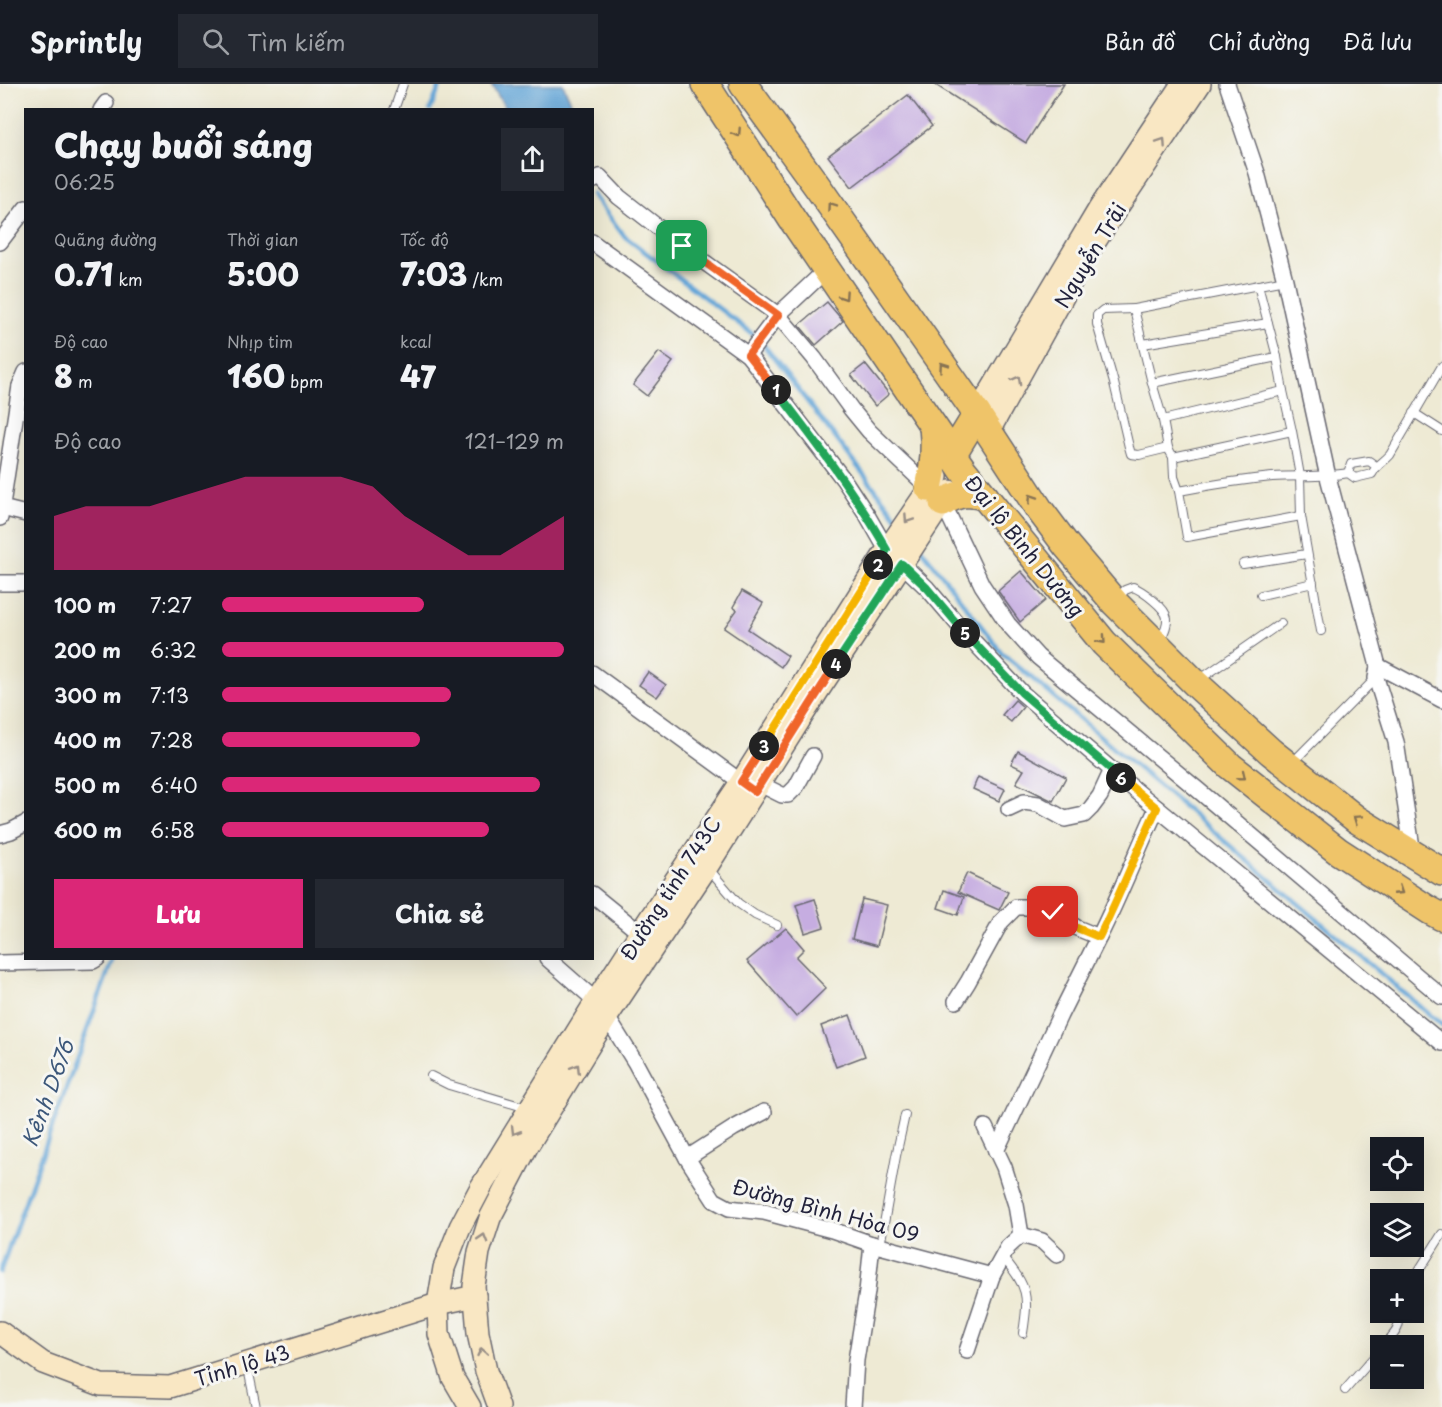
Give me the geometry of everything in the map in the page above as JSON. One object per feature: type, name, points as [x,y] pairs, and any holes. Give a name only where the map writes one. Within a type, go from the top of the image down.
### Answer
[{"type":"highway","name":"Đại lộ Bình Dương","points":[[705,84],[826,270],[933,427],[985,497],[1104,643],[1230,765],[1338,851],[1442,917]]},
{"type":"highway","name":"Đại lộ Bình Dương","points":[[743,84],[983,422],[1039,509],[1115,603],[1157,646],[1271,752],[1356,819],[1442,872]]},
{"type":"highway","points":[[958,462],[983,422]]},
{"type":"highway","points":[[933,427],[935,456],[933,472],[936,495],[965,494],[985,497]]},
{"type":"main road","name":"Nguyễn Trãi","points":[[983,422],[1099,209],[1182,84]]},
{"type":"main road","name":"Nguyễn Trãi","points":[[983,422],[1109,220],[1200,84]]},
{"type":"main road","name":"Đường tỉnh 743C","points":[[470,1407],[453,1378],[439,1334],[438,1304],[444,1268],[460,1227],[528,1108],[706,867],[752,786],[895,557],[958,462]]},
{"type":"main road","name":"Đường tỉnh 743C","points":[[499,1407],[486,1371],[478,1333],[474,1286],[479,1251],[490,1218],[640,933],[752,786]]},
{"type":"main road","name":"Tỉnh lộ 43","points":[[0,1332],[43,1363],[101,1385],[170,1387],[438,1304],[475,1296]]},
{"type":"street","points":[[1227,84],[1257,173],[1285,280],[1328,477],[1395,741],[1413,855]]},
{"type":"street","points":[[596,179],[682,246],[778,315],[869,431],[936,495],[982,585],[1008,624],[1038,657],[1442,996]]},
{"type":"street","points":[[0,242],[24,211]]},
{"type":"street","points":[[594,243],[748,355],[844,480],[895,557],[927,588],[1022,693],[1157,808],[1442,1042]]},
{"type":"street","points":[[748,355],[778,315],[826,270]]},
{"type":"street","points":[[24,383],[1,513],[24,514]]},
{"type":"street","points":[[0,583],[24,583]]},
{"type":"street","points":[[1377,672],[1442,700]]},
{"type":"street","points":[[594,674],[752,786],[788,795],[796,787],[813,756]]},
{"type":"street","points":[[1009,809],[1024,802],[1038,804],[1065,819],[1084,815],[1100,796],[1112,770]]},
{"type":"street","points":[[996,1151],[1113,908],[1157,808]]},
{"type":"street","points":[[0,834],[24,824]]},
{"type":"street","points":[[594,896],[640,933]]},
{"type":"street","points":[[956,1001],[1001,922],[1017,907],[1034,907],[1053,912],[1077,928],[1099,937]]},
{"type":"street","points":[[0,963],[93,962],[96,960]]},
{"type":"street","name":"Đường Bình Hòa 09","points":[[549,960],[601,1009],[635,1062],[687,1158],[714,1200],[729,1208],[764,1212],[992,1276]]},
{"type":"street","points":[[687,1158],[764,1112]]},
{"type":"street","points":[[985,1127],[1004,1167],[1016,1205],[1021,1235]]},
{"type":"street","points":[[1021,1235],[1042,1241],[1057,1255]]},
{"type":"street","points":[[967,1351],[992,1276],[1008,1247],[1021,1235]]},
{"type":"street","points":[[853,1407],[856,1360],[876,1245]]},
{"type":"lane","points":[[395,108],[403,84]]},
{"type":"lane","points":[[1168,448],[1139,455],[1131,454],[1097,324],[1097,315],[1103,310],[1134,309],[1285,280]]},
{"type":"lane","points":[[1258,285],[1277,357],[1292,431],[1300,476],[1301,516],[1321,631]]},
{"type":"lane","points":[[1134,309],[1168,448],[1173,457],[1174,477],[1179,491],[1187,537],[1301,516]]},
{"type":"lane","points":[[1143,344],[1268,323]]},
{"type":"lane","points":[[1152,383],[1277,357]]},
{"type":"lane","points":[[1179,491],[1272,477],[1328,477],[1348,473],[1355,478],[1372,474],[1376,466],[1390,455],[1442,366]]},
{"type":"lane","points":[[1163,420],[1283,392]]},
{"type":"lane","points":[[1414,413],[1442,431]]},
{"type":"lane","points":[[1173,457],[1292,431]]},
{"type":"lane","points":[[1348,473],[1352,464],[1369,461],[1376,466]]},
{"type":"lane","points":[[1243,564],[1308,554]]},
{"type":"lane","points":[[1261,595],[1313,583]]},
{"type":"lane","points":[[1196,683],[1281,623]]},
{"type":"lane","points":[[1289,766],[1377,672]]},
{"type":"lane","points":[[706,867],[738,903],[755,915],[777,925]]},
{"type":"lane","points":[[431,1076],[449,1085],[528,1108]]},
{"type":"lane","points":[[876,1245],[905,1115]]},
{"type":"lane","points":[[1420,1269],[1442,1234]]},
{"type":"lane","points":[[1003,1257],[1024,1289],[1027,1309],[1023,1333]]},
{"type":"lane","points":[[1345,1390],[1370,1361]]},
{"type":"lane","points":[[247,1363],[256,1407]]},
{"type":"water","points":[[491,84],[563,84],[574,108],[505,108]]},
{"type":"building","points":[[934,84],[1064,84],[1026,143]]},
{"type":"building","points":[[908,95],[932,126],[852,187],[828,156]]},
{"type":"building","points":[[827,302],[843,321],[816,345],[799,325]]},
{"type":"building","points":[[659,352],[673,362],[647,396],[633,385]]},
{"type":"building","points":[[865,364],[889,394],[875,406],[851,375]]},
{"type":"building","points":[[1021,571],[1046,600],[1020,622],[998,591]]},
{"type":"building","points":[[742,591],[763,603],[748,629],[788,656],[781,667],[724,628],[737,610],[733,607]]},
{"type":"building","points":[[648,672],[666,685],[657,697],[639,685]]},
{"type":"building","points":[[1015,700],[1023,707],[1011,722],[1002,715]]},
{"type":"building","points":[[1018,751],[1066,777],[1053,801],[1016,783],[1024,770],[1011,764]]},
{"type":"building","points":[[978,777],[1005,789],[999,801],[973,789]]},
{"type":"building","points":[[967,873],[1008,892],[999,910],[958,892]]},
{"type":"building","points":[[944,890],[964,897],[958,915],[938,908]]},
{"type":"building","points":[[815,899],[824,927],[805,933],[796,905]]},
{"type":"building","points":[[862,899],[887,905],[877,946],[852,939]]},
{"type":"building","points":[[786,928],[804,949],[796,957],[826,988],[796,1017],[747,961]]},
{"type":"building","points":[[850,1015],[865,1056],[836,1067],[821,1026]]},
{"type":"waterway","name":"Kênh D676","points":[[431,108],[441,84]]},
{"type":"waterway","points":[[594,197],[624,236],[759,339],[899,520]]},
{"type":"waterway","points":[[921,548],[1002,653],[1442,1025]]},
{"type":"waterway","name":"Kênh D676","points":[[0,1272],[112,960]]},
{"type":"route","points":[[682,246],[778,315],[748,355],[844,480],[887,550],[741,782],[755,792],[902,564],[927,588],[1022,693],[1157,808],[1099,937],[1077,928],[1053,912]]}]
